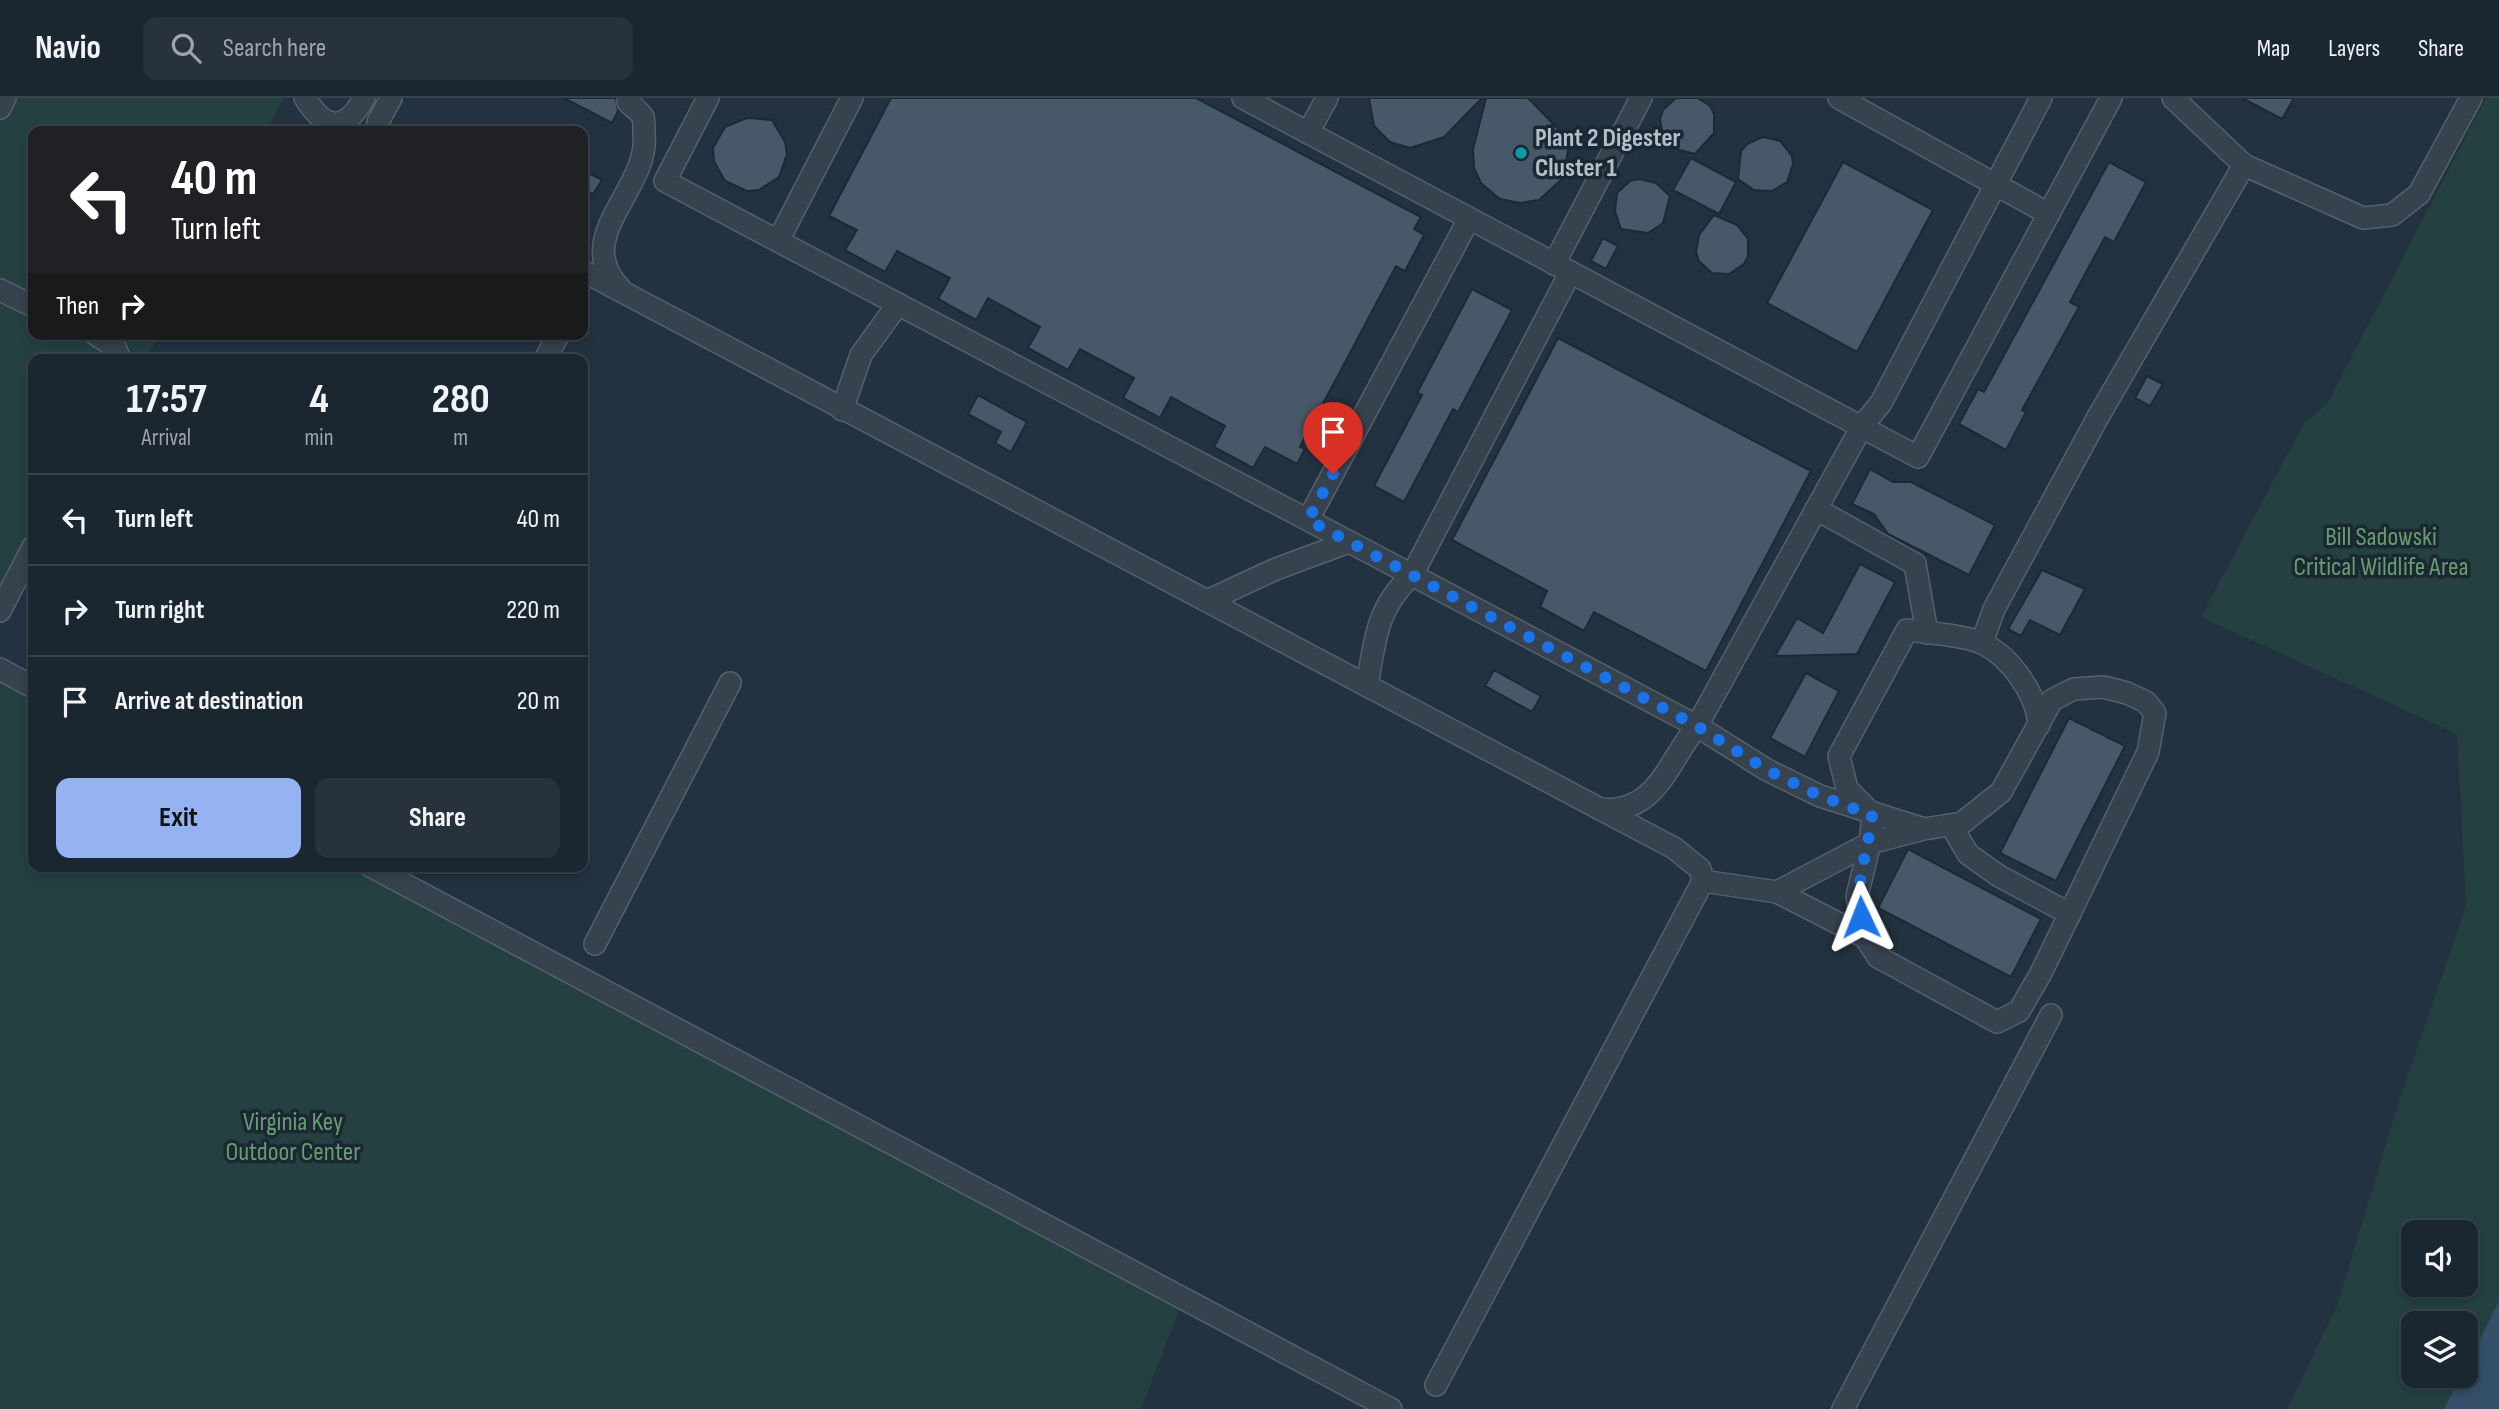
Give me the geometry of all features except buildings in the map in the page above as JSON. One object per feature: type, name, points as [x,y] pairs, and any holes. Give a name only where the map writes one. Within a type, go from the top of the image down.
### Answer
[{"type":"lane","points":[[0,108],[5,98]]},
{"type":"lane","points":[[305,98],[322,120],[336,124],[352,117],[364,98]]},
{"type":"lane","points":[[378,126],[391,98]]},
{"type":"lane","points":[[708,98],[664,181],[1697,726],[1767,770],[1820,796],[1872,815],[1924,829]]},
{"type":"lane","points":[[778,242],[852,98]]},
{"type":"lane","points":[[1243,98],[1918,457],[2111,98]]},
{"type":"lane","points":[[1308,133],[1327,98]]},
{"type":"lane","points":[[1367,686],[1378,622],[1396,589],[1412,575],[1562,269],[1641,98]]},
{"type":"lane","points":[[1839,98],[2049,214]]},
{"type":"lane","points":[[1600,809],[1619,811],[1638,804],[1661,782],[1680,747],[1697,726],[1862,426],[1881,403],[2040,98]]},
{"type":"lane","points":[[2173,98],[2244,165],[2315,199],[2363,218],[2392,215],[2419,194],[2471,98]]},
{"type":"lane","points":[[625,294],[605,271],[602,255],[606,233],[638,172],[645,142],[643,117],[628,102]]},
{"type":"lane","points":[[1982,643],[1994,609],[2092,429],[2244,165]]},
{"type":"lane","points":[[1308,520],[1469,219]]},
{"type":"lane","points":[[588,279],[625,294],[1674,848],[1700,869],[1703,881],[1436,1385]]},
{"type":"lane","points":[[0,290],[28,304]]},
{"type":"lane","points":[[842,410],[861,355],[898,304]]},
{"type":"lane","points":[[104,340],[115,347],[118,354]]},
{"type":"lane","points":[[1816,509],[1915,564],[1927,633]]},
{"type":"lane","points":[[1206,601],[1276,569],[1349,542]]},
{"type":"lane","points":[[0,611],[28,557]]},
{"type":"lane","points":[[1777,892],[1870,843],[1924,829],[1962,823],[2001,792],[2039,725],[2052,700],[2074,689],[2103,687],[2127,693],[2146,702],[2155,713],[2148,752],[2070,914],[2019,1011],[1997,1022],[1878,957],[1865,937],[1857,896],[1870,843],[1872,815],[1847,789],[1839,756],[1906,630],[1982,643],[2007,663],[2020,679],[2038,705],[2039,725]]},
{"type":"lane","points":[[0,669],[28,684]]},
{"type":"lane","points":[[595,944],[730,682]]},
{"type":"lane","points":[[1951,825],[1968,854],[1999,876],[2070,914]]},
{"type":"lane","points":[[381,872],[1391,1409]]},
{"type":"lane","points":[[1703,881],[1777,892],[1865,937]]},
{"type":"lane","points":[[1843,1409],[2051,1015]]},
{"type":"green space","points":[[0,98],[284,98],[269,126],[28,126],[28,340],[156,340],[149,354],[28,354],[28,563],[0,608]]},
{"type":"green space","name":"Bill Sadowski Critical Wildlife Area","points":[[2486,98],[2499,98],[2499,1409],[2287,1409],[2337,1306],[2399,1101],[2466,906],[2457,734],[2201,617],[2304,423],[2327,404]]},
{"type":"green space","name":"Virginia Key Outdoor Center","points":[[0,657],[28,673],[28,872],[382,872],[1183,1300],[1141,1409],[0,1409]]},
{"type":"water","points":[[2499,1301],[2499,1409],[2444,1409],[2455,1388],[2478,1388],[2478,1343]]},
{"type":"place","name":"Plant 2 Digester Cluster 1","points":[[1521,153]]},
{"type":"route","points":[[1333,474],[1308,520],[1697,726],[1767,770],[1820,796],[1872,815],[1870,843],[1857,896],[1861,917]]}]
